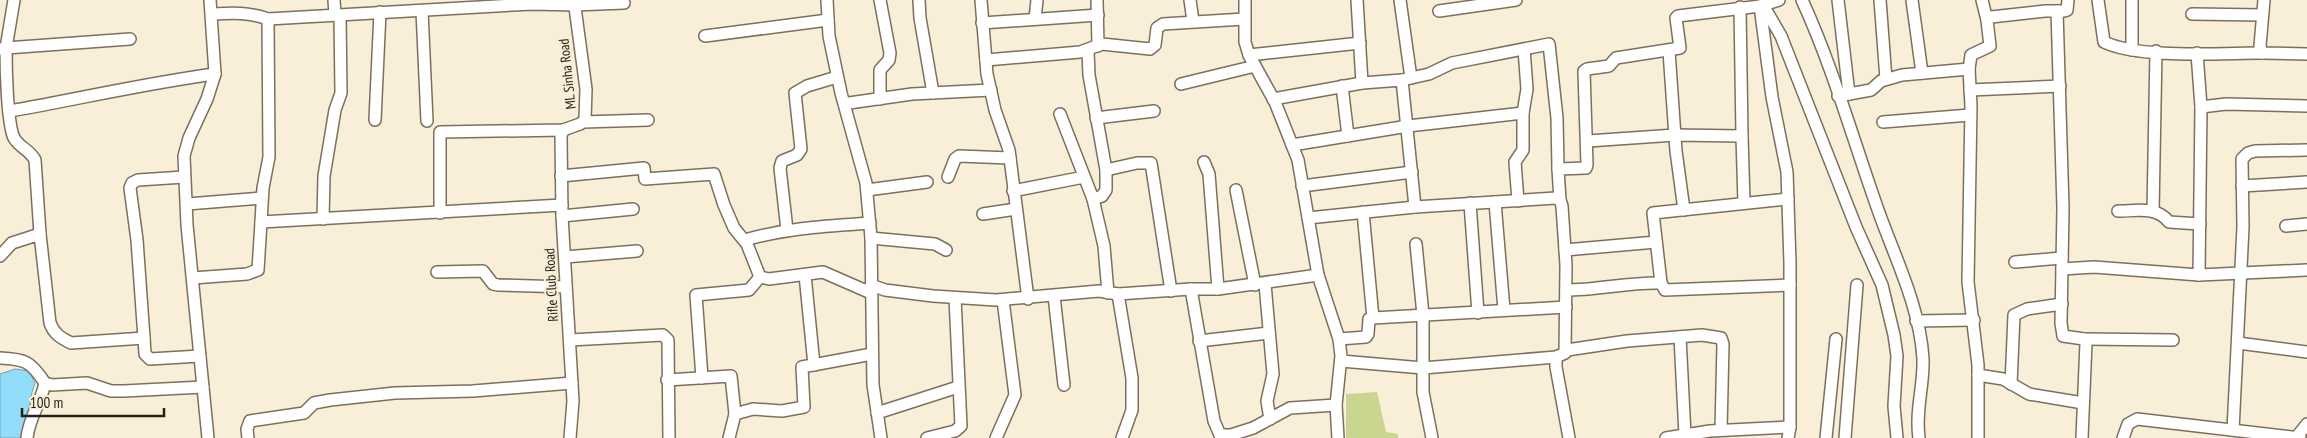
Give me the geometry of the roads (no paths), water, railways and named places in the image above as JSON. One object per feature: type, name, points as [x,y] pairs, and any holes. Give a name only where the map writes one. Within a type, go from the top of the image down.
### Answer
[{"type":"street","points":[[14,0],[3,49],[10,111],[14,137],[20,146],[31,153],[34,160],[40,234],[50,323],[53,331],[71,343],[144,338]]},
{"type":"street","points":[[208,438],[186,204],[184,156],[189,138],[207,98],[215,74],[210,0]]},
{"type":"street","points":[[323,219],[324,176],[335,110],[341,93],[337,15],[334,0]]},
{"type":"street","points":[[827,0],[828,20],[837,77],[867,190],[871,238],[872,354],[881,438]]},
{"type":"street","points":[[880,0],[890,53],[889,60],[880,70],[880,98]]},
{"type":"street","points":[[919,0],[920,18],[933,93]]},
{"type":"street","points":[[981,0],[986,60],[991,90],[1010,158],[1028,299]]},
{"type":"street","points":[[1035,19],[1037,0]]},
{"type":"street","points":[[1093,199],[1102,196],[1106,190],[1106,170],[1096,118],[1093,48],[1098,15],[1097,0]]},
{"type":"street","points":[[1190,0],[1193,21]]},
{"type":"street","points":[[1245,0],[1245,42],[1249,55],[1273,99],[1298,160],[1318,275],[1339,339],[1341,360],[1336,405],[1338,438]]},
{"type":"street","points":[[1357,0],[1362,83]]},
{"type":"street","points":[[1400,0],[1415,207]]},
{"type":"street","points":[[1439,11],[1516,0]]},
{"type":"street","points":[[1802,0],[1844,95],[1916,321],[1923,359],[1916,418],[1919,438]]},
{"type":"street","points":[[1838,0],[1844,95]]},
{"type":"street","points":[[1880,0],[1886,79]]},
{"type":"street","points":[[1912,0],[1922,73]]},
{"type":"street","points":[[1978,438],[1978,374],[1974,320],[1968,282],[1969,69],[1971,55],[1988,49],[1990,46],[1982,0]]},
{"type":"street","points":[[1986,20],[1991,17],[2067,10],[2068,0]]},
{"type":"street","points":[[2098,0],[2104,42],[2119,49],[2197,53],[2307,54]]},
{"type":"street","points":[[2132,0],[2132,50]]},
{"type":"street","points":[[2262,53],[2264,0]]},
{"type":"street","name":"ML Sinha Road","points":[[563,130],[583,122],[587,114],[586,89],[575,3]]},
{"type":"street","points":[[212,14],[240,12],[268,19],[422,11],[452,4],[624,3]]},
{"type":"street","points":[[1558,169],[1586,168],[1588,141],[1584,71],[1586,68],[1609,66],[1616,58],[1680,48],[1676,18],[1678,16],[1743,5],[1768,4]]},
{"type":"street","points":[[1666,438],[1727,433],[1789,433],[1790,285],[1787,172],[1772,97],[1768,4]]},
{"type":"street","points":[[1768,4],[1856,227],[1882,285],[1897,356],[1894,406],[1897,438]]},
{"type":"street","points":[[1743,5],[1742,136],[1744,203]]},
{"type":"street","points":[[422,11],[427,121]]},
{"type":"street","points":[[2057,11],[2060,86],[2063,336],[2084,339],[2173,340]]},
{"type":"street","points":[[375,120],[380,12]]},
{"type":"street","points":[[2192,14],[2262,15]]},
{"type":"street","points":[[982,23],[1098,15]]},
{"type":"street","points":[[193,278],[247,274],[258,270],[262,198],[269,157],[268,19]]},
{"type":"street","points":[[986,60],[1093,48],[1111,44],[1150,49],[1155,46],[1158,26],[1193,21],[1244,19]]},
{"type":"street","points":[[705,36],[828,20]]},
{"type":"street","points":[[3,49],[130,39]]},
{"type":"street","points":[[1249,55],[1360,42]]},
{"type":"street","points":[[1273,99],[1342,86],[1406,79],[1435,72],[1452,63],[1550,44],[1557,118],[1558,169],[1565,250],[1567,350]]},
{"type":"street","points":[[1518,201],[1515,162],[1523,150],[1523,113],[1526,89],[1524,49]]},
{"type":"street","points":[[1670,51],[1675,135],[1684,210]]},
{"type":"street","points":[[2153,212],[2156,51]]},
{"type":"street","points":[[2197,53],[2201,107],[2199,275]]},
{"type":"street","points":[[1181,84],[1255,66]]},
{"type":"street","points":[[1844,95],[1871,90],[1886,79],[1922,73],[1969,69]]},
{"type":"street","points":[[10,111],[74,100],[152,82],[215,74]]},
{"type":"street","points":[[788,230],[780,168],[782,161],[797,155],[801,149],[795,94],[806,86],[837,77]]},
{"type":"street","points":[[1342,86],[1348,136]]},
{"type":"street","points":[[1970,90],[2060,86]]},
{"type":"street","points":[[849,103],[933,93],[991,90]]},
{"type":"street","points":[[2201,107],[2226,104],[2307,106]]},
{"type":"street","points":[[1096,118],[1154,111]]},
{"type":"street","points":[[1292,145],[1408,126],[1523,113]]},
{"type":"street","points":[[1060,114],[1093,199],[1132,378],[1132,410],[1122,438]]},
{"type":"street","points":[[1883,122],[1970,115]]},
{"type":"street","points":[[583,122],[648,120]]},
{"type":"street","points":[[440,213],[440,132],[563,130]]},
{"type":"street","name":"Rifle Club Road","points":[[563,130],[560,136],[562,210],[573,402],[570,438]]},
{"type":"street","points":[[1588,141],[1675,135],[1742,136]]},
{"type":"street","points":[[2236,433],[2243,223],[2242,159],[2248,153],[2307,150]]},
{"type":"street","points":[[948,177],[955,159],[959,156],[1010,158]]},
{"type":"street","points":[[1204,162],[1210,174],[1218,289]]},
{"type":"street","points":[[1106,170],[1137,163],[1151,163],[1171,291]]},
{"type":"street","points":[[561,176],[644,168],[645,178],[714,174],[734,228],[745,240],[760,277]]},
{"type":"street","points":[[1302,186],[1412,172]]},
{"type":"street","points":[[184,177],[138,180],[132,183],[130,188],[137,240],[145,354],[150,359],[200,356]]},
{"type":"street","points":[[1013,191],[1084,177]]},
{"type":"street","points":[[867,190],[927,182]]},
{"type":"street","points":[[2242,186],[2307,182]]},
{"type":"street","points":[[1236,190],[1260,284],[1269,333],[1273,374],[1267,401],[1270,419]]},
{"type":"street","points":[[186,204],[262,198]]},
{"type":"street","points":[[1788,199],[1653,212],[1661,283],[1666,290],[1790,285]]},
{"type":"street","points":[[1308,218],[1415,207],[1560,200]]},
{"type":"street","points":[[1494,202],[1504,310]]},
{"type":"street","points":[[1470,204],[1478,312]]},
{"type":"street","points":[[983,214],[1016,208]]},
{"type":"street","points":[[261,222],[440,213],[633,209]]},
{"type":"street","points":[[2118,211],[2160,213],[2169,222],[2200,224]]},
{"type":"street","points":[[1362,212],[1373,318]]},
{"type":"street","points":[[745,240],[788,230],[870,223]]},
{"type":"street","points":[[2286,226],[2307,224]]},
{"type":"street","points":[[0,256],[12,243],[40,234]]},
{"type":"street","points":[[871,238],[935,244],[946,250]]},
{"type":"street","points":[[1565,250],[1656,242]]},
{"type":"street","points":[[1416,244],[1424,315],[1423,392],[1432,438]]},
{"type":"street","points":[[565,257],[637,251]]},
{"type":"street","points":[[2015,262],[2199,275],[2307,270]]},
{"type":"street","points":[[437,272],[482,272],[493,284],[498,285],[566,287]]},
{"type":"street","points":[[760,277],[770,279],[823,272],[871,289],[955,298],[1003,300],[1028,299],[1079,292],[1113,294],[1218,289],[1318,275]]},
{"type":"street","points":[[805,275],[814,365]]},
{"type":"street","points":[[702,378],[696,295],[750,290],[760,277]]},
{"type":"street","points":[[1566,290],[1593,290],[1639,282],[1661,283]]},
{"type":"street","points":[[1845,438],[1857,285]]},
{"type":"street","points":[[1191,289],[1214,421],[1220,436],[1245,434],[1290,408],[1336,405]]},
{"type":"street","points":[[1054,296],[1064,385]]},
{"type":"street","points":[[927,438],[955,431],[961,426],[955,298]]},
{"type":"street","points":[[996,438],[1015,394],[1003,300]]},
{"type":"street","points":[[2011,384],[2014,315],[2027,309],[2062,304]]},
{"type":"street","points":[[1339,339],[1366,337],[1369,319],[1373,318],[1566,307]]},
{"type":"street","points":[[1916,321],[1974,320]]},
{"type":"street","points":[[1199,341],[1269,333]]},
{"type":"street","points":[[570,340],[663,335],[668,340],[669,438]]},
{"type":"street","points":[[1341,360],[1423,368],[1556,357],[1567,350],[1627,341],[1715,335],[1720,338],[1723,344],[1727,433]]},
{"type":"street","points":[[1680,337],[1685,435]]},
{"type":"street","points":[[1826,438],[1836,339]]},
{"type":"street","points":[[2082,438],[2084,339]]},
{"type":"street","points":[[2238,343],[2307,352]]},
{"type":"street","points":[[735,414],[753,409],[782,412],[804,407],[802,367],[872,354]]},
{"type":"street","points":[[1556,357],[1556,367],[1569,438]]},
{"type":"street","points":[[0,358],[17,359],[29,363],[35,367],[45,383],[52,385],[87,383],[111,391],[124,392],[203,386]]},
{"type":"street","points":[[1978,374],[1994,376],[2029,394],[2083,404]]},
{"type":"street","points":[[667,380],[731,376],[735,414],[729,438]]},
{"type":"street","points":[[27,438],[31,416],[42,396],[45,383]]},
{"type":"street","points":[[248,438],[250,421],[304,412],[317,402],[395,393],[473,391],[572,383]]},
{"type":"street","points":[[877,413],[958,387]]},
{"type":"street","points":[[2123,438],[2128,424],[2137,419],[2236,433],[2300,438]]},
{"type":"street","points":[[2296,438],[2307,424]]},
{"type":"street","points":[[2186,438],[2187,426]]},
{"type":"water","points":[[15,369],[29,371],[35,383],[24,438],[0,438],[0,374]]}]
